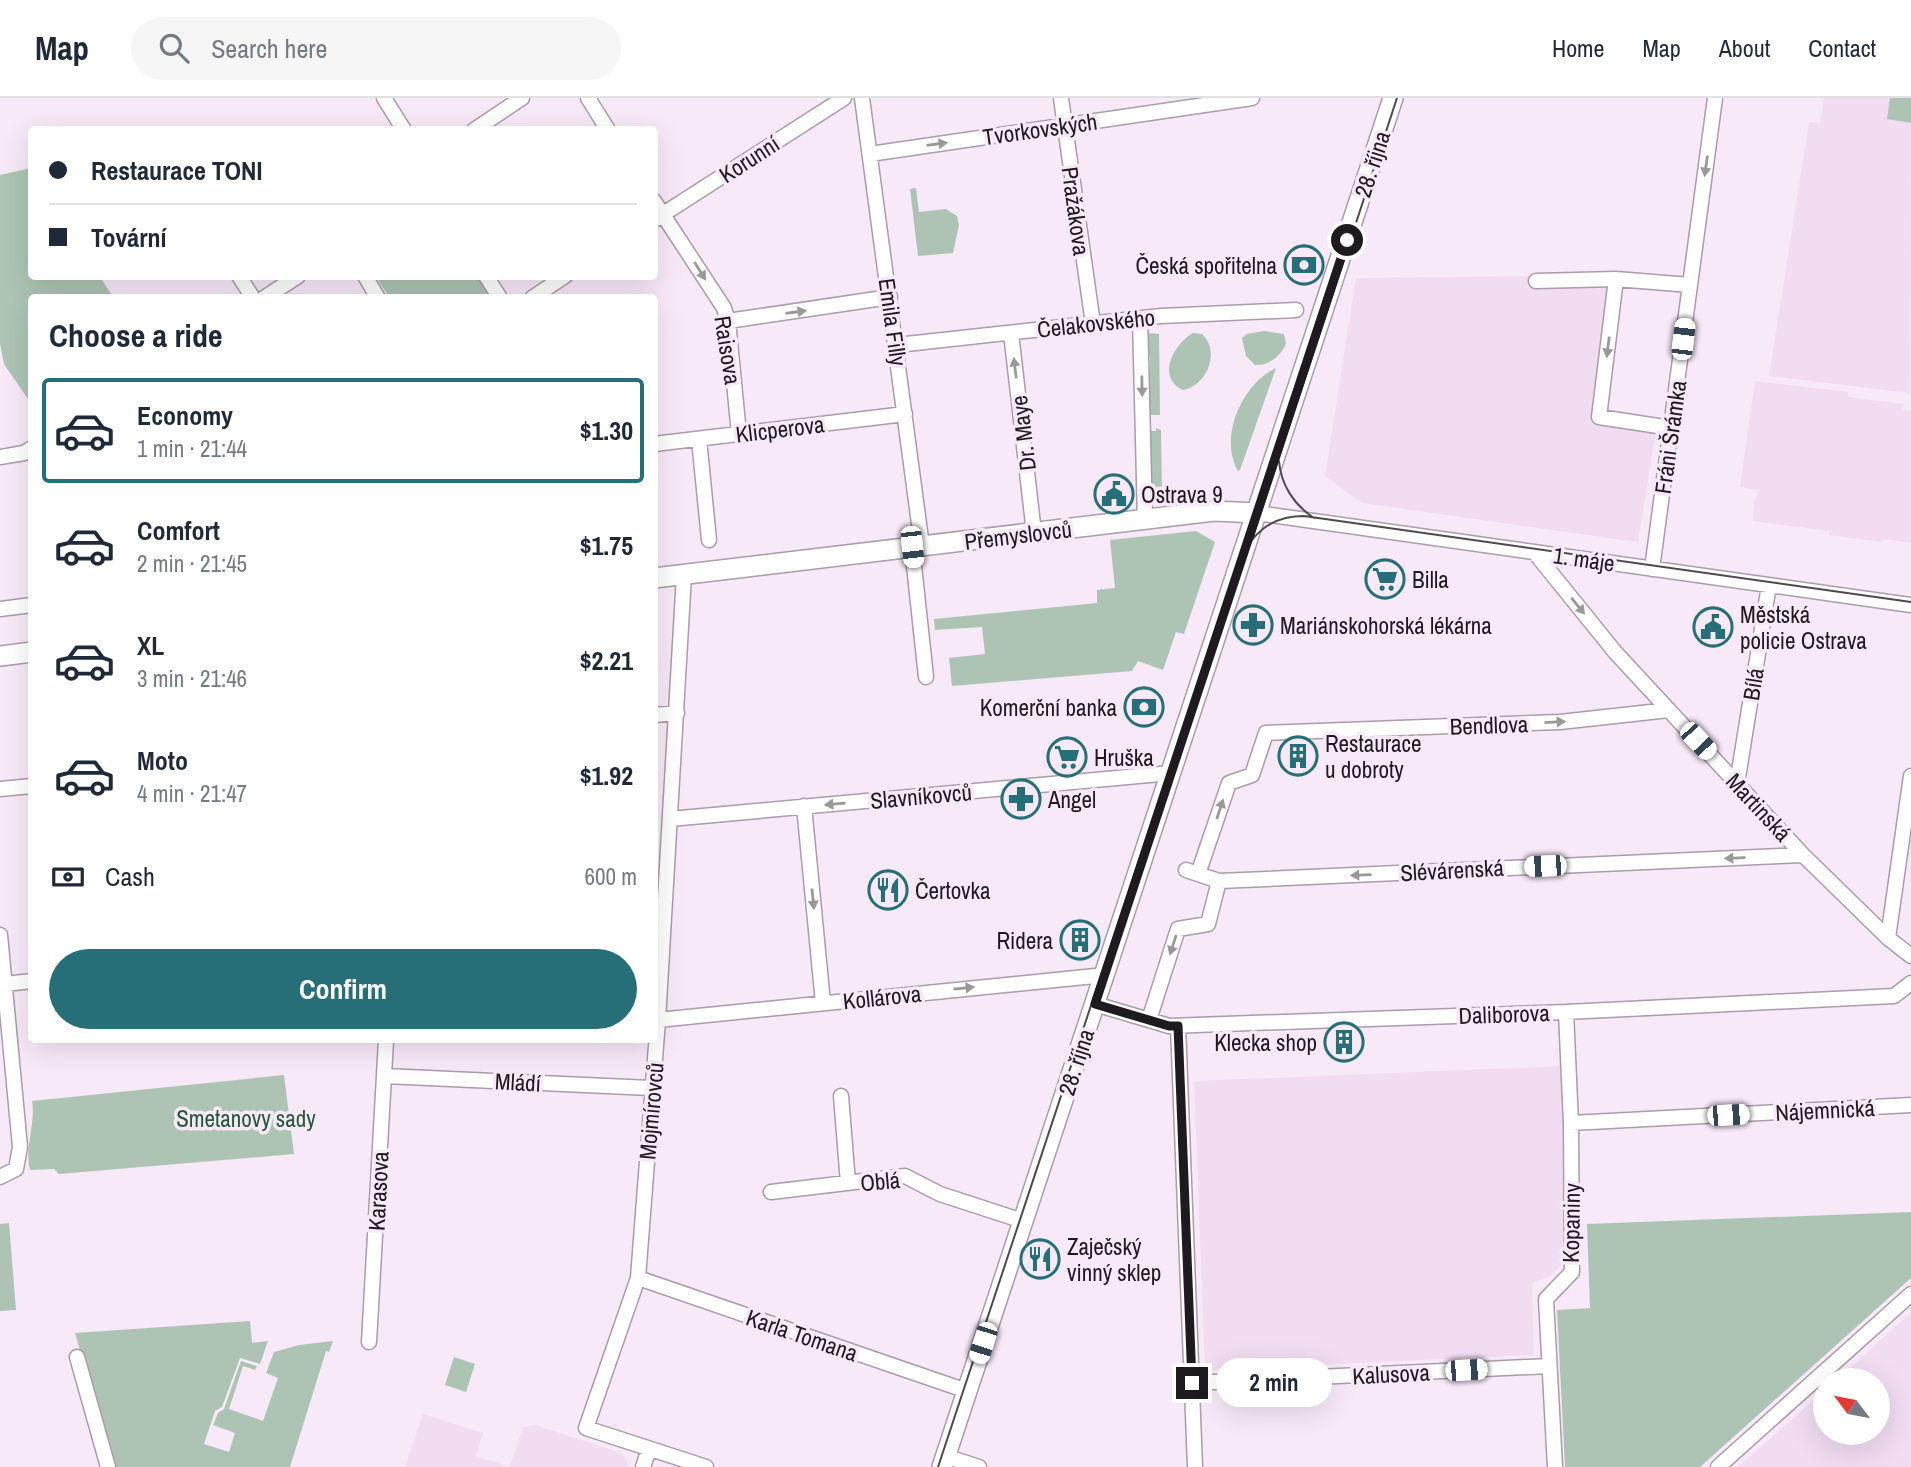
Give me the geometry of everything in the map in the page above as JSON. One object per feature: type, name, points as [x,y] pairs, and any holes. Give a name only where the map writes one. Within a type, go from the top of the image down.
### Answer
[{"type":"main road","name":"28. října","points":[[944,1462],[1394,98]]},
{"type":"main road","name":"Přemyslovců","points":[[658,578],[1214,511],[1257,513]]},
{"type":"main road","points":[[0,656],[28,652]]},
{"type":"street","points":[[384,98],[402,126]]},
{"type":"street","points":[[480,126],[522,98]]},
{"type":"street","points":[[588,98],[606,126]]},
{"type":"street","name":"Korunní","points":[[659,217],[844,98]]},
{"type":"street","name":"Emila Filly","points":[[862,98],[905,414],[926,677]]},
{"type":"street","name":"Pražákova","points":[[1060,98],[1093,324]]},
{"type":"street","name":"Tvorkovských","points":[[870,154],[1064,126],[1211,101],[1252,98]]},
{"type":"street","name":"Fráni Šrámka","points":[[1652,569],[1715,98]]},
{"type":"street","name":"Raisova","points":[[659,217],[724,308],[728,321],[739,434]]},
{"type":"street","points":[[1616,279],[1599,416],[1671,428]]},
{"type":"street","points":[[1536,281],[1616,279],[1690,285]]},
{"type":"street","points":[[270,294],[292,280]]},
{"type":"street","points":[[538,294],[559,280]]},
{"type":"street","points":[[728,321],[890,297]]},
{"type":"street","name":"Čelakovského","points":[[897,345],[1140,318],[1296,310]]},
{"type":"street","points":[[1140,318],[1145,520]]},
{"type":"street","name":"Dr. Maye","points":[[1012,333],[1034,533]]},
{"type":"street","name":"Klicperova","points":[[658,444],[905,414]]},
{"type":"street","points":[[699,439],[709,540]]},
{"type":"street","points":[[0,457],[28,450]]},
{"type":"street","name":"1. máje","points":[[1257,513],[1911,605]]},
{"type":"street","name":"Martinská","points":[[1535,553],[1615,652],[1803,855],[1888,938],[1911,956]]},
{"type":"street","name":"Mojmírovců","points":[[658,1028],[659,915],[670,819],[684,575]]},
{"type":"street","name":"Bílá","points":[[1737,784],[1769,585]]},
{"type":"street","points":[[0,609],[28,606]]},
{"type":"street","name":"Bendlova","points":[[1192,872],[1229,783],[1252,775],[1266,733],[1560,722],[1669,710]]},
{"type":"street","points":[[658,715],[677,713]]},
{"type":"street","name":"Slavníkovců","points":[[670,819],[1171,773]]},
{"type":"street","points":[[1888,938],[1911,776]]},
{"type":"street","points":[[0,789],[28,786]]},
{"type":"street","points":[[804,807],[823,1003]]},
{"type":"street","name":"Slévárenská","points":[[1192,872],[1219,881],[1803,855]]},
{"type":"street","points":[[1149,1020],[1178,929],[1208,924],[1219,881]]},
{"type":"street","points":[[0,935],[20,1147],[16,1169],[0,1177]]},
{"type":"street","name":"Kollárova","points":[[659,1020],[1105,975]]},
{"type":"street","points":[[5,984],[28,981]]},
{"type":"street","name":"Daliborova","points":[[1095,1004],[1169,1026],[1178,1026],[1566,1012],[1894,996],[1911,983]]},
{"type":"street","name":"Kopaniny","points":[[1555,1467],[1546,1299],[1572,1272],[1572,1123],[1566,1012]]},
{"type":"street","points":[[1178,1026],[1195,1467]]},
{"type":"street","name":"Karasova","points":[[369,1342],[386,1043]]},
{"type":"street","name":"Mojmírovců","points":[[649,1449],[586,1429],[638,1278],[656,1043]]},
{"type":"street","name":"Mládí","points":[[385,1076],[651,1088]]},
{"type":"street","points":[[841,1096],[848,1183]]},
{"type":"street","name":"Nájemnická","points":[[1572,1123],[1911,1105]]},
{"type":"street","name":"Oblá","points":[[771,1192],[908,1177],[940,1194],[1023,1222]]},
{"type":"street","name":"Karla Tomana","points":[[638,1278],[967,1391]]},
{"type":"street","points":[[1718,1467],[1911,1294]]},
{"type":"street","points":[[77,1357],[108,1467]]},
{"type":"street","name":"Kalusova","points":[[1192,1383],[1549,1366]]},
{"type":"street","points":[[643,1467],[649,1449],[706,1467]]},
{"type":"street","points":[[944,1462],[979,1467]]},
{"type":"shaded area","points":[[1824,98],[1911,98],[1910,393],[1769,376],[1809,122],[1820,123]]},
{"type":"shaded area","points":[[1609,275],[1591,422],[1656,431],[1638,542],[1362,503],[1325,476],[1356,278]]},
{"type":"shaded area","points":[[1755,381],[1848,392],[1848,397],[1903,404],[1902,410],[1911,411],[1911,543],[1829,535],[1829,531],[1753,521],[1754,503],[1759,490],[1740,487]]},
{"type":"shaded area","points":[[1561,1066],[1567,1239],[1561,1266],[1548,1277],[1532,1283],[1534,1355],[1205,1370],[1194,1081]]},
{"type":"shaded area","points":[[1911,1313],[1911,1467],[1738,1467],[1813,1401],[1813,1446],[1890,1446],[1890,1368],[1850,1368]]},
{"type":"shaded area","points":[[423,1414],[483,1433],[475,1457],[498,1462],[506,1467],[405,1467]]},
{"type":"shaded area","points":[[536,1425],[618,1452],[625,1457],[629,1467],[510,1467],[523,1427]]},
{"type":"green space","points":[[1890,98],[1911,98],[1911,123],[1887,119]]},
{"type":"green space","points":[[28,169],[28,280],[102,280],[111,294],[28,294],[28,399],[4,364],[0,344],[0,175]]},
{"type":"green space","points":[[916,188],[919,212],[946,209],[957,216],[959,225],[953,253],[918,256],[910,189]]},
{"type":"green space","points":[[378,280],[480,280],[490,294],[387,294]]},
{"type":"green space","points":[[1264,331],[1284,334],[1286,344],[1274,359],[1255,365],[1246,356],[1242,338],[1247,334]]},
{"type":"green space","points":[[1146,333],[1159,334],[1160,415],[1149,415],[1147,399],[1150,396],[1150,356],[1146,353]]},
{"type":"green space","points":[[1193,333],[1202,334],[1208,341],[1211,358],[1205,375],[1199,382],[1183,390],[1170,377],[1169,369],[1180,344]]},
{"type":"green space","points":[[1276,368],[1238,471],[1231,443],[1237,412],[1253,386]]},
{"type":"green space","points":[[1149,428],[1152,431],[1156,431],[1156,428],[1161,430],[1162,495],[1148,499]]},
{"type":"green space","points":[[1196,531],[1215,542],[1184,634],[1176,632],[1163,670],[1138,661],[1132,671],[952,686],[949,658],[985,654],[982,627],[935,630],[934,619],[1097,603],[1097,590],[1115,588],[1110,540]]},
{"type":"green space","name":"Smetanovy sady","points":[[284,1075],[294,1154],[59,1174],[54,1169],[30,1170],[28,1153],[33,1118],[32,1101]]},
{"type":"green space","points":[[1911,1212],[1911,1278],[1700,1467],[1565,1467],[1557,1310],[1590,1308],[1587,1224]]},
{"type":"green space","points":[[9,1223],[16,1310],[0,1311],[0,1224]]},
{"type":"green space","points":[[250,1321],[252,1343],[268,1341],[260,1364],[240,1358],[222,1407],[215,1411],[204,1444],[229,1452],[235,1433],[213,1425],[218,1413],[224,1409],[241,1361],[257,1366],[255,1370],[243,1366],[229,1409],[263,1421],[278,1378],[266,1373],[274,1352],[299,1345],[333,1341],[329,1352],[326,1351],[290,1467],[114,1467],[75,1333]]},
{"type":"green space","points":[[454,1357],[475,1364],[466,1392],[445,1385]]},
{"type":"tram line","points":[[1253,537],[1397,98]]},
{"type":"tram line","points":[[1279,461],[1282,478],[1290,494],[1300,507],[1314,518]]},
{"type":"tram line","points":[[938,1467],[1238,562],[1256,535],[1281,519],[1304,516],[1911,602]]},
{"type":"place","name":"Česká spořitelna","points":[[1304,265]]},
{"type":"place","name":"Ostrava 9","points":[[1114,494]]},
{"type":"place","name":"Billa","points":[[1385,579]]},
{"type":"place","name":"Mariánskohorská lékárna","points":[[1253,625]]},
{"type":"place","name":"Městská policie Ostrava","points":[[1713,627]]},
{"type":"place","name":"Komerční banka","points":[[1144,707]]},
{"type":"place","name":"Restaurace u dobroty","points":[[1298,756]]},
{"type":"place","name":"Hruška","points":[[1067,757]]},
{"type":"place","name":"Angel","points":[[1021,799]]},
{"type":"place","name":"Čertovka","points":[[888,890]]},
{"type":"place","name":"Ridera","points":[[1080,940]]},
{"type":"place","name":"Klecka shop","points":[[1344,1042]]},
{"type":"place","name":"Zaječský vinný sklep","points":[[1040,1259]]},
{"type":"route","points":[[1192,1383],[1178,1026],[1169,1026],[1095,1004],[1347,240]]}]
